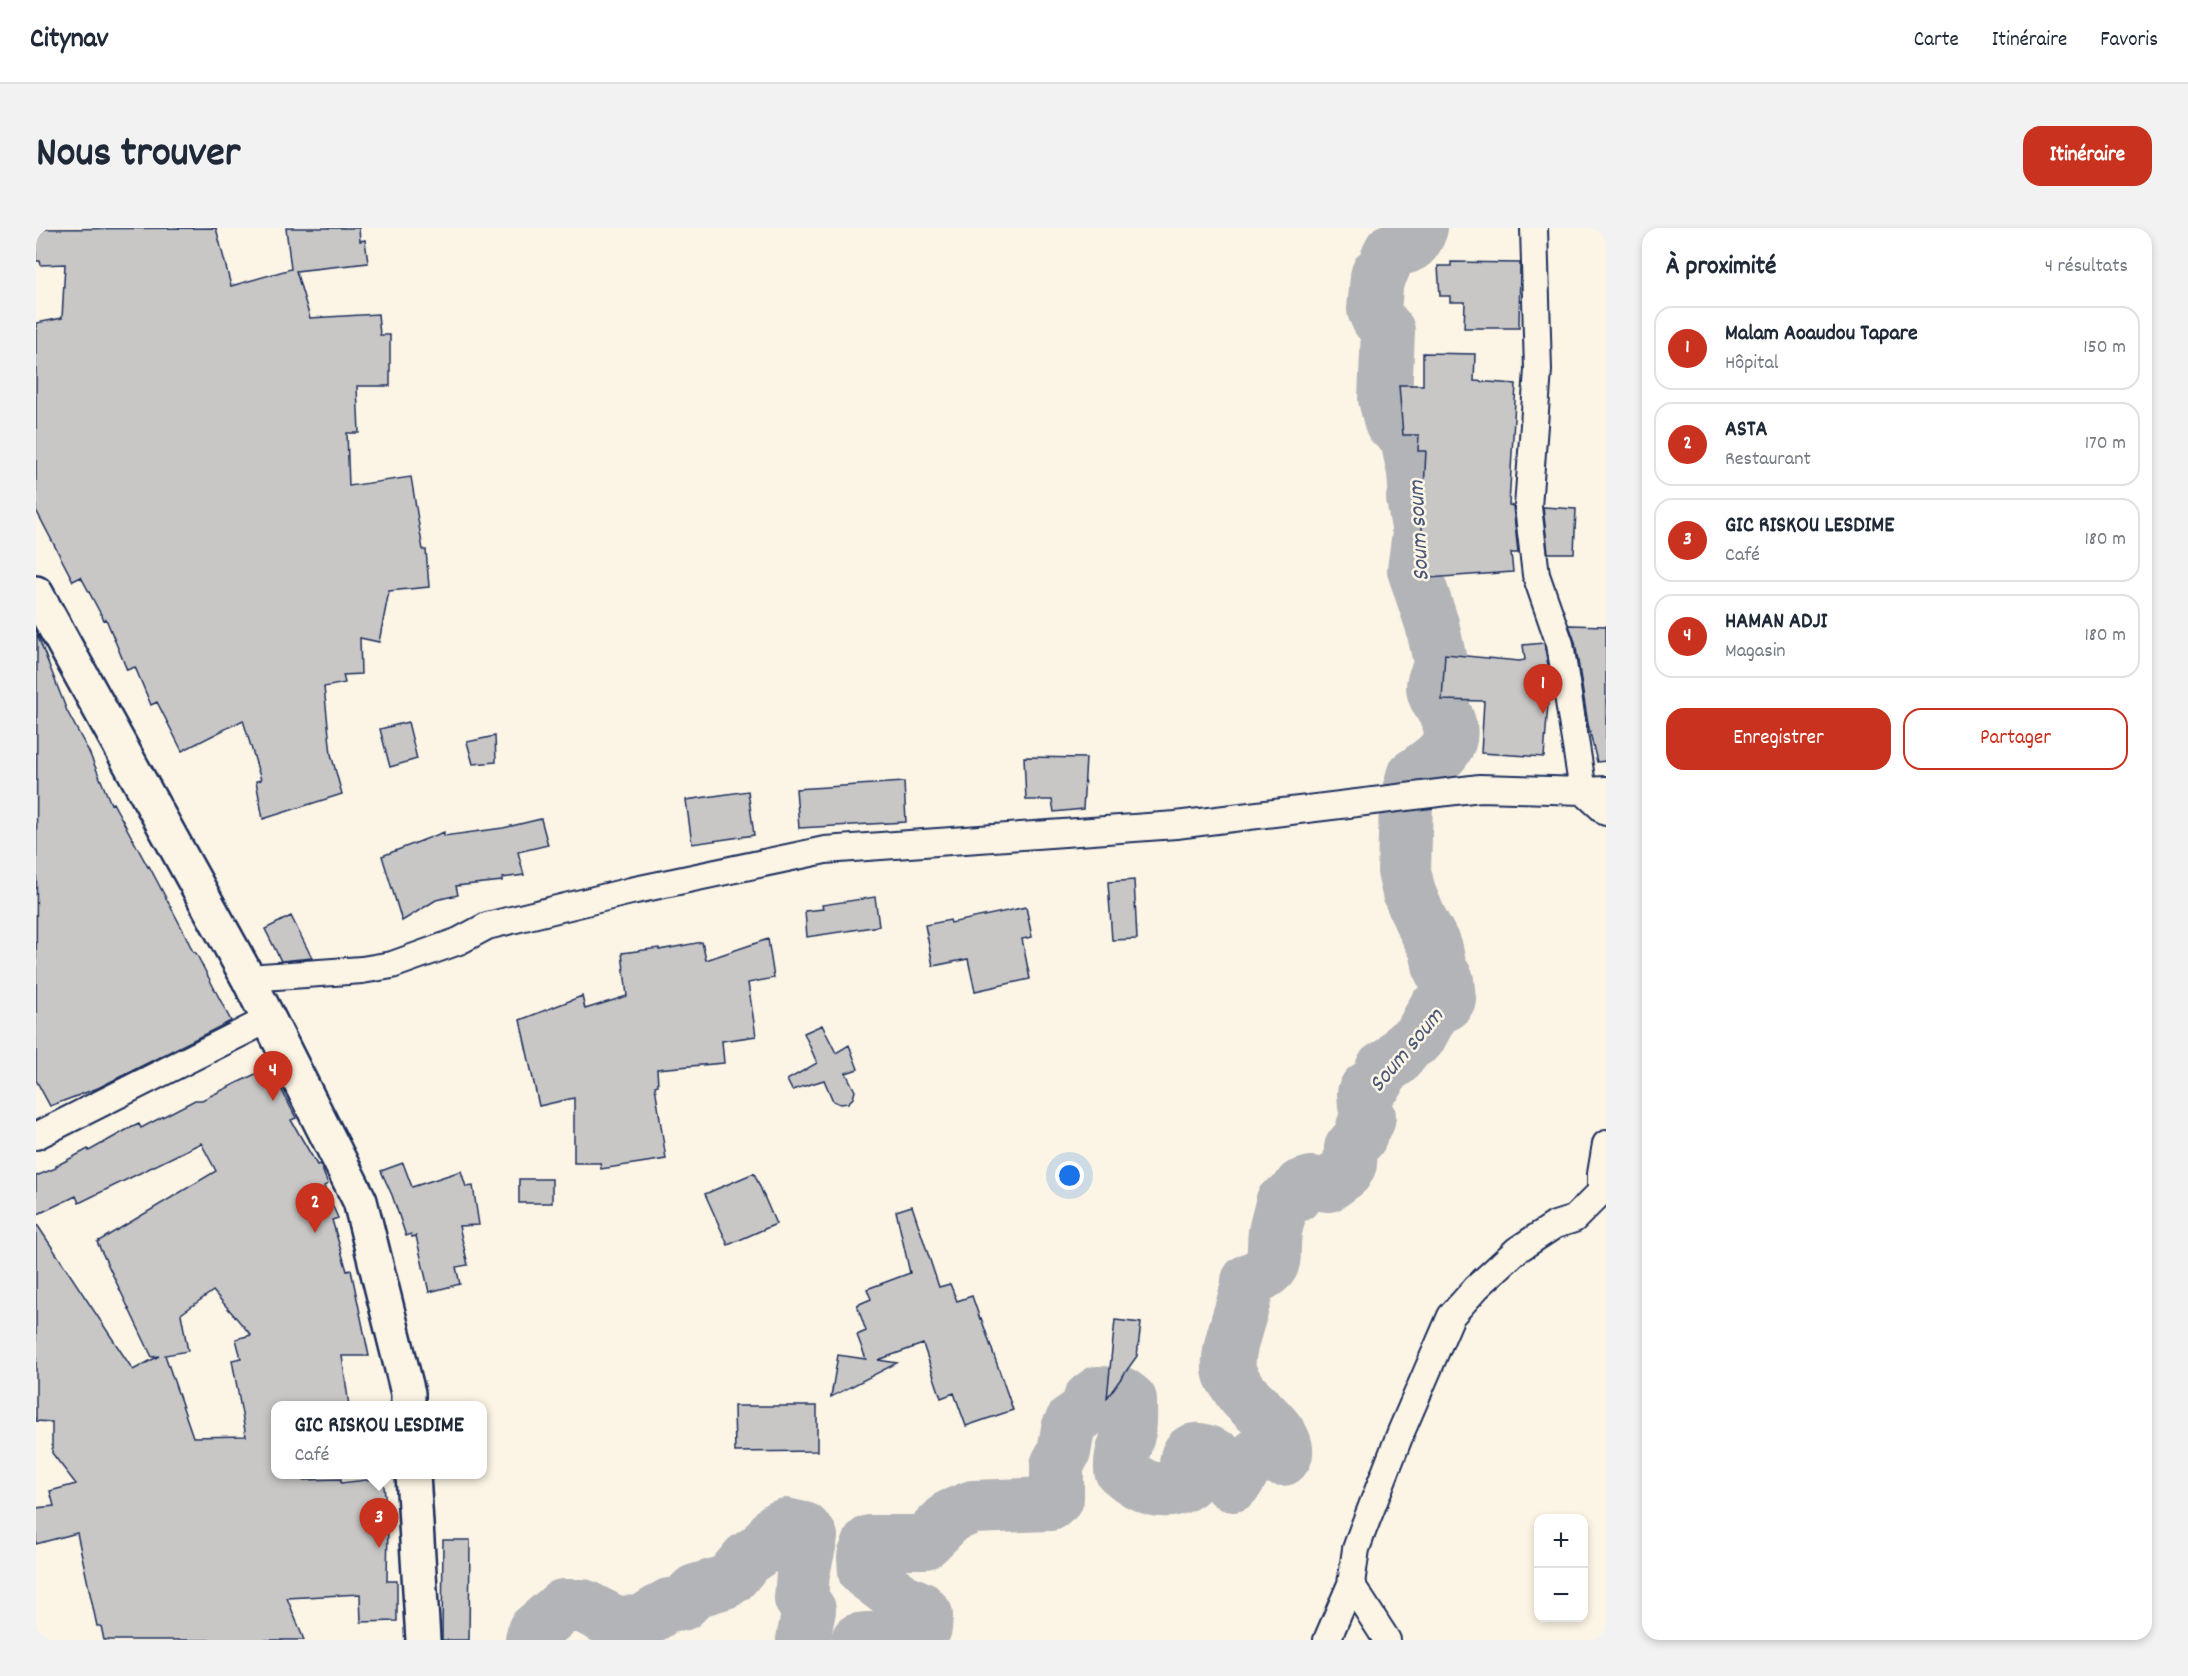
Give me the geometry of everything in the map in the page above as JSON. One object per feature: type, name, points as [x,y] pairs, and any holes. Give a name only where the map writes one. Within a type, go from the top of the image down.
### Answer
[{"type":"main road","points":[[36,593],[249,978],[360,1201],[408,1393],[408,1401]]},
{"type":"main road","points":[[412,1479],[423,1640]]},
{"type":"street","points":[[1534,228],[1538,370],[1528,507],[1536,575],[1560,644],[1595,790],[1606,812]]},
{"type":"street","points":[[249,978],[362,970],[392,965],[459,940],[487,926],[631,891],[825,850],[1176,825],[1480,788],[1595,790]]},
{"type":"street","points":[[36,1136],[269,1019]]},
{"type":"street","points":[[1327,1640],[1351,1584],[1356,1549],[1362,1532],[1401,1432],[1451,1316],[1516,1250],[1555,1226],[1574,1219],[1601,1192],[1601,1174],[1606,1144]]},
{"type":"street","points":[[1351,1584],[1387,1640]]},
{"type":"building","points":[[216,228],[231,286],[291,269],[286,228],[359,228],[360,241],[365,240],[368,263],[296,271],[310,318],[378,314],[380,335],[390,335],[390,386],[357,386],[359,433],[347,433],[349,486],[411,477],[423,550],[426,550],[429,587],[389,591],[379,642],[360,638],[361,674],[343,675],[345,683],[324,687],[331,754],[342,794],[263,819],[256,781],[261,780],[243,720],[182,751],[157,702],[151,705],[135,667],[127,670],[106,619],[104,620],[81,577],[73,581],[36,510],[36,323],[62,318],[65,264],[41,265],[40,261],[36,261],[36,229]]},
{"type":"building","points":[[1451,262],[1520,263],[1519,328],[1464,328],[1465,302],[1450,302],[1450,296],[1440,296],[1438,266],[1451,266]]},
{"type":"building","points":[[1423,353],[1475,354],[1474,381],[1516,384],[1509,505],[1513,506],[1518,553],[1511,553],[1513,572],[1428,578],[1424,547],[1421,547],[1426,451],[1418,451],[1419,435],[1403,435],[1399,385],[1423,385]]},
{"type":"building","points":[[1543,507],[1576,509],[1574,553],[1548,553]]},
{"type":"building","points":[[1569,625],[1606,626],[1606,761],[1597,762],[1588,724],[1575,642]]},
{"type":"building","points":[[37,634],[67,711],[89,752],[111,804],[113,803],[149,866],[231,1021],[98,1088],[50,1106],[36,1080]]},
{"type":"building","points":[[1544,643],[1550,676],[1544,757],[1481,753],[1484,701],[1442,700],[1445,654],[1519,661],[1525,660],[1523,645]]},
{"type":"building","points":[[408,722],[417,759],[390,767],[380,729]]},
{"type":"building","points":[[495,736],[496,762],[473,764],[467,742]]},
{"type":"building","points":[[1024,757],[1086,758],[1083,809],[1054,812],[1052,800],[1026,800]]},
{"type":"building","points":[[904,782],[906,822],[799,828],[796,789]]},
{"type":"building","points":[[748,791],[754,835],[692,844],[686,800]]},
{"type":"building","points":[[541,819],[548,845],[518,852],[524,875],[502,878],[502,881],[456,886],[458,895],[436,900],[402,921],[382,856],[444,832],[444,836],[503,828]]},
{"type":"building","points":[[1134,880],[1137,939],[1112,940],[1108,882]]},
{"type":"building","points":[[875,897],[879,926],[807,937],[805,911],[823,909],[822,905]]},
{"type":"building","points":[[1026,907],[1032,937],[1022,939],[1030,979],[975,991],[968,959],[933,966],[925,925],[950,920],[951,923]]},
{"type":"building","points":[[291,916],[312,958],[281,961],[265,929]]},
{"type":"building","points":[[768,939],[774,978],[748,983],[756,1036],[722,1041],[724,1063],[657,1069],[658,1085],[655,1086],[666,1159],[601,1169],[600,1163],[574,1163],[574,1098],[539,1106],[520,1020],[582,996],[585,1009],[627,996],[622,953],[659,948],[659,950],[702,942],[706,960]]},
{"type":"building","points":[[822,1025],[836,1053],[849,1045],[858,1069],[846,1073],[855,1091],[848,1103],[840,1104],[833,1101],[824,1080],[792,1090],[787,1080],[817,1063],[804,1033]]},
{"type":"building","points":[[270,1067],[296,1118],[291,1120],[317,1165],[320,1164],[328,1184],[324,1186],[338,1218],[332,1220],[347,1271],[351,1270],[369,1356],[342,1356],[348,1401],[271,1401],[271,1479],[341,1479],[341,1483],[383,1479],[388,1522],[387,1581],[397,1581],[397,1621],[361,1622],[360,1594],[287,1598],[304,1640],[104,1640],[101,1626],[97,1626],[77,1533],[36,1544],[36,1508],[54,1506],[50,1491],[76,1484],[52,1453],[52,1422],[36,1421],[36,1223],[133,1370],[159,1356],[152,1357],[97,1242],[216,1171],[201,1143],[79,1203],[76,1196],[36,1215],[36,1176],[56,1168],[128,1129],[139,1124],[141,1128],[195,1100],[202,1100]],"holes":[[[213,1291],[251,1335],[236,1339],[241,1358],[232,1360],[246,1436],[193,1437],[165,1355],[188,1351],[181,1314]]]},
{"type":"building","points":[[403,1163],[412,1187],[461,1171],[466,1187],[473,1186],[479,1225],[459,1226],[468,1265],[456,1267],[460,1284],[429,1292],[416,1236],[412,1237],[411,1234],[406,1236],[381,1171]]},
{"type":"building","points":[[754,1173],[776,1224],[728,1245],[705,1194]]},
{"type":"building","points":[[519,1179],[552,1179],[552,1203],[519,1203]]},
{"type":"building","points":[[912,1206],[939,1287],[950,1284],[957,1301],[972,1296],[1013,1410],[966,1426],[954,1393],[941,1398],[923,1344],[878,1360],[897,1363],[831,1397],[838,1355],[866,1359],[857,1335],[866,1331],[857,1305],[871,1299],[867,1289],[910,1273],[896,1211]]},
{"type":"building","points":[[1115,1320],[1141,1323],[1137,1356],[1107,1398]]},
{"type":"building","points":[[734,1406],[817,1406],[817,1451],[735,1452]]},
{"type":"building","points":[[443,1540],[470,1540],[469,1640],[442,1640]]},
{"type":"waterway","name":"Soum soum","points":[[911,1640],[925,1628],[926,1615],[920,1608],[902,1600],[865,1572],[864,1557],[870,1542],[925,1542],[951,1516],[973,1507],[1050,1504],[1057,1498],[1057,1465],[1064,1452],[1068,1429],[1072,1421],[1090,1408],[1090,1399],[1098,1393],[1122,1394],[1130,1400],[1130,1427],[1122,1454],[1121,1470],[1144,1486],[1153,1489],[1170,1490],[1188,1482],[1187,1459],[1192,1451],[1208,1452],[1220,1458],[1225,1476],[1233,1485],[1246,1466],[1259,1453],[1283,1459],[1286,1452],[1280,1435],[1240,1392],[1231,1376],[1229,1367],[1231,1344],[1248,1281],[1266,1271],[1273,1263],[1275,1232],[1282,1203],[1295,1196],[1301,1186],[1311,1183],[1328,1185],[1346,1172],[1350,1164],[1351,1148],[1368,1121],[1364,1093],[1366,1089],[1378,1081],[1382,1069],[1395,1061],[1408,1045],[1419,1038],[1434,1010],[1446,1004],[1449,999],[1447,980],[1440,969],[1436,949],[1409,893],[1404,871],[1406,802],[1413,776],[1443,752],[1450,737],[1450,728],[1434,693],[1433,684],[1440,661],[1432,624],[1414,570],[1419,533],[1413,498],[1416,500],[1414,472],[1406,437],[1391,423],[1385,399],[1388,331],[1374,310],[1378,273],[1382,271],[1391,250],[1410,245],[1421,228]]},
{"type":"waterway","name":"Soum soum","points":[[532,1640],[534,1631],[563,1606],[583,1606],[616,1623],[642,1622],[669,1605],[682,1604],[695,1591],[725,1582],[732,1577],[747,1559],[763,1548],[778,1528],[786,1525],[804,1529],[811,1537],[803,1573],[801,1599],[809,1610],[803,1640]]},
{"type":"waterway","name":"Soum soum","points":[[858,1640],[883,1637],[894,1640]]},
{"type":"place","name":"Malam Aoaudou Tapare","points":[[1543,714]]},
{"type":"place","name":"HAMAN ADJI","points":[[273,1101]]},
{"type":"place","name":"ASTA","points":[[315,1233]]},
{"type":"place","name":"GIC RISKOU LESDIME","points":[[379,1548]]}]
